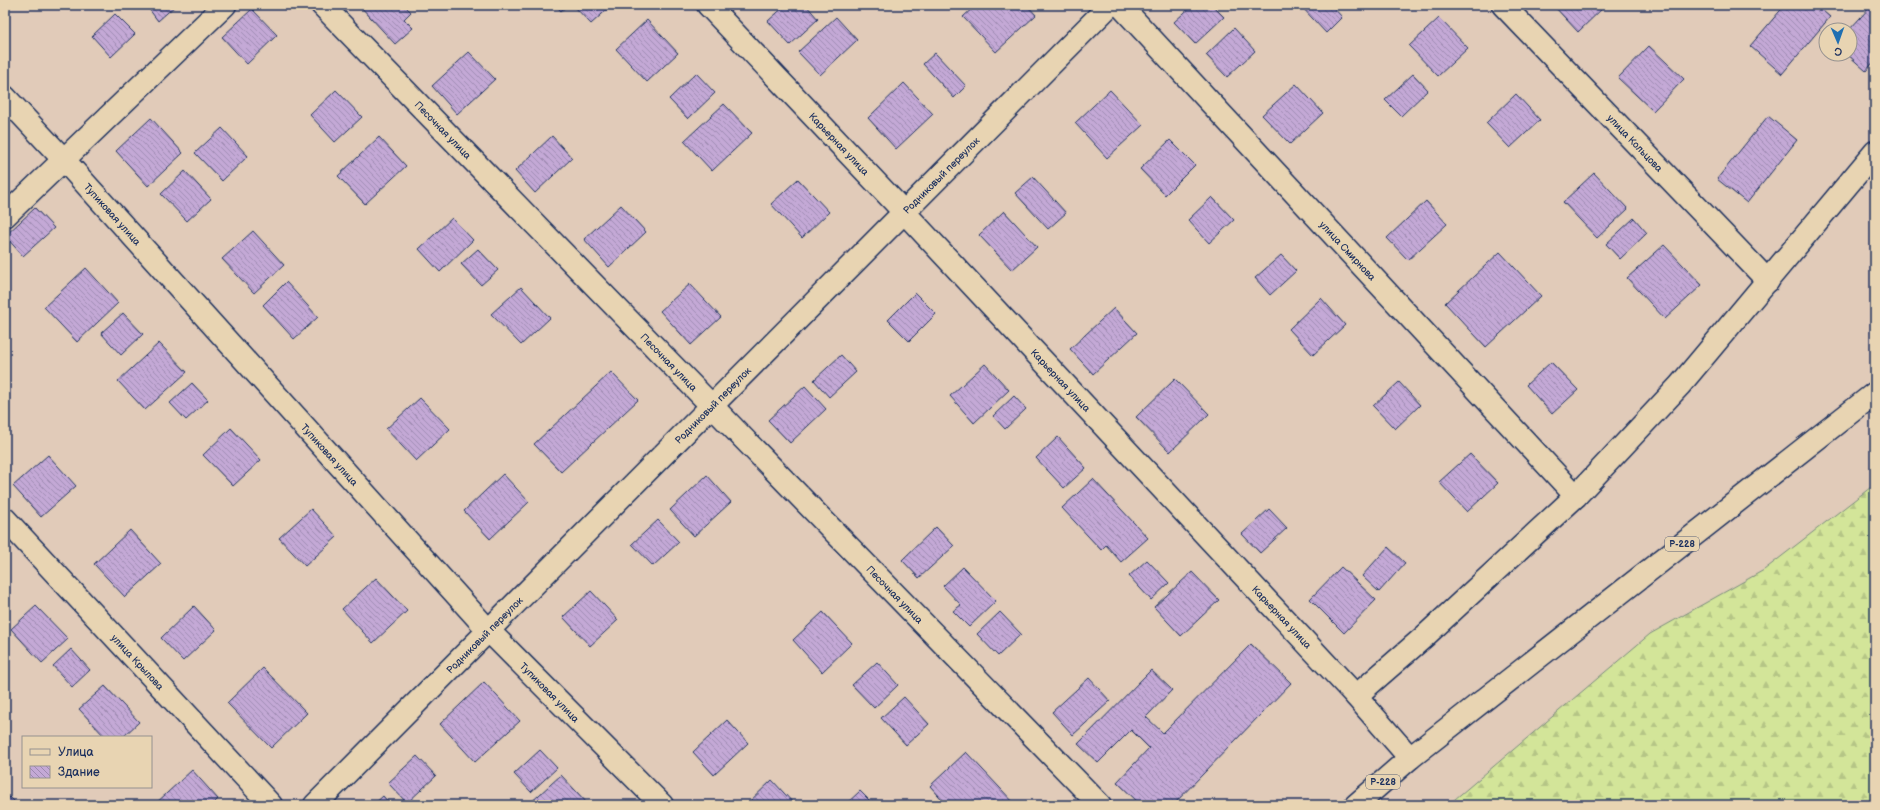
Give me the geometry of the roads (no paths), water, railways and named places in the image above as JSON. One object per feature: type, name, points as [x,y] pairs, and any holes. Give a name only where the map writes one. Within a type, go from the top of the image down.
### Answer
[{"type":"street","points":[[5,216],[225,5]]},
{"type":"street","name":"Песочная улица","points":[[322,5],[1100,805]]},
{"type":"street","name":"Карьерная улица","points":[[708,5],[904,212],[1356,696],[1410,758]]},
{"type":"street","name":"Родниковый переулок","points":[[315,805],[1110,5]]},
{"type":"street","name":"улица Смирнова","points":[[1120,5],[1576,496]]},
{"type":"street","name":"улица Кольцова","points":[[1503,5],[1768,281]]},
{"type":"street","name":"Тупиковая улица","points":[[5,97],[64,160],[488,631],[662,805]]},
{"type":"street","points":[[1356,696],[1425,636],[1576,496],[1680,385],[1875,152]]},
{"type":"street","name":"Р-228","points":[[1356,805],[1410,758],[1875,393]]},
{"type":"street","name":"улица Крылова","points":[[5,519],[271,805]]}]
